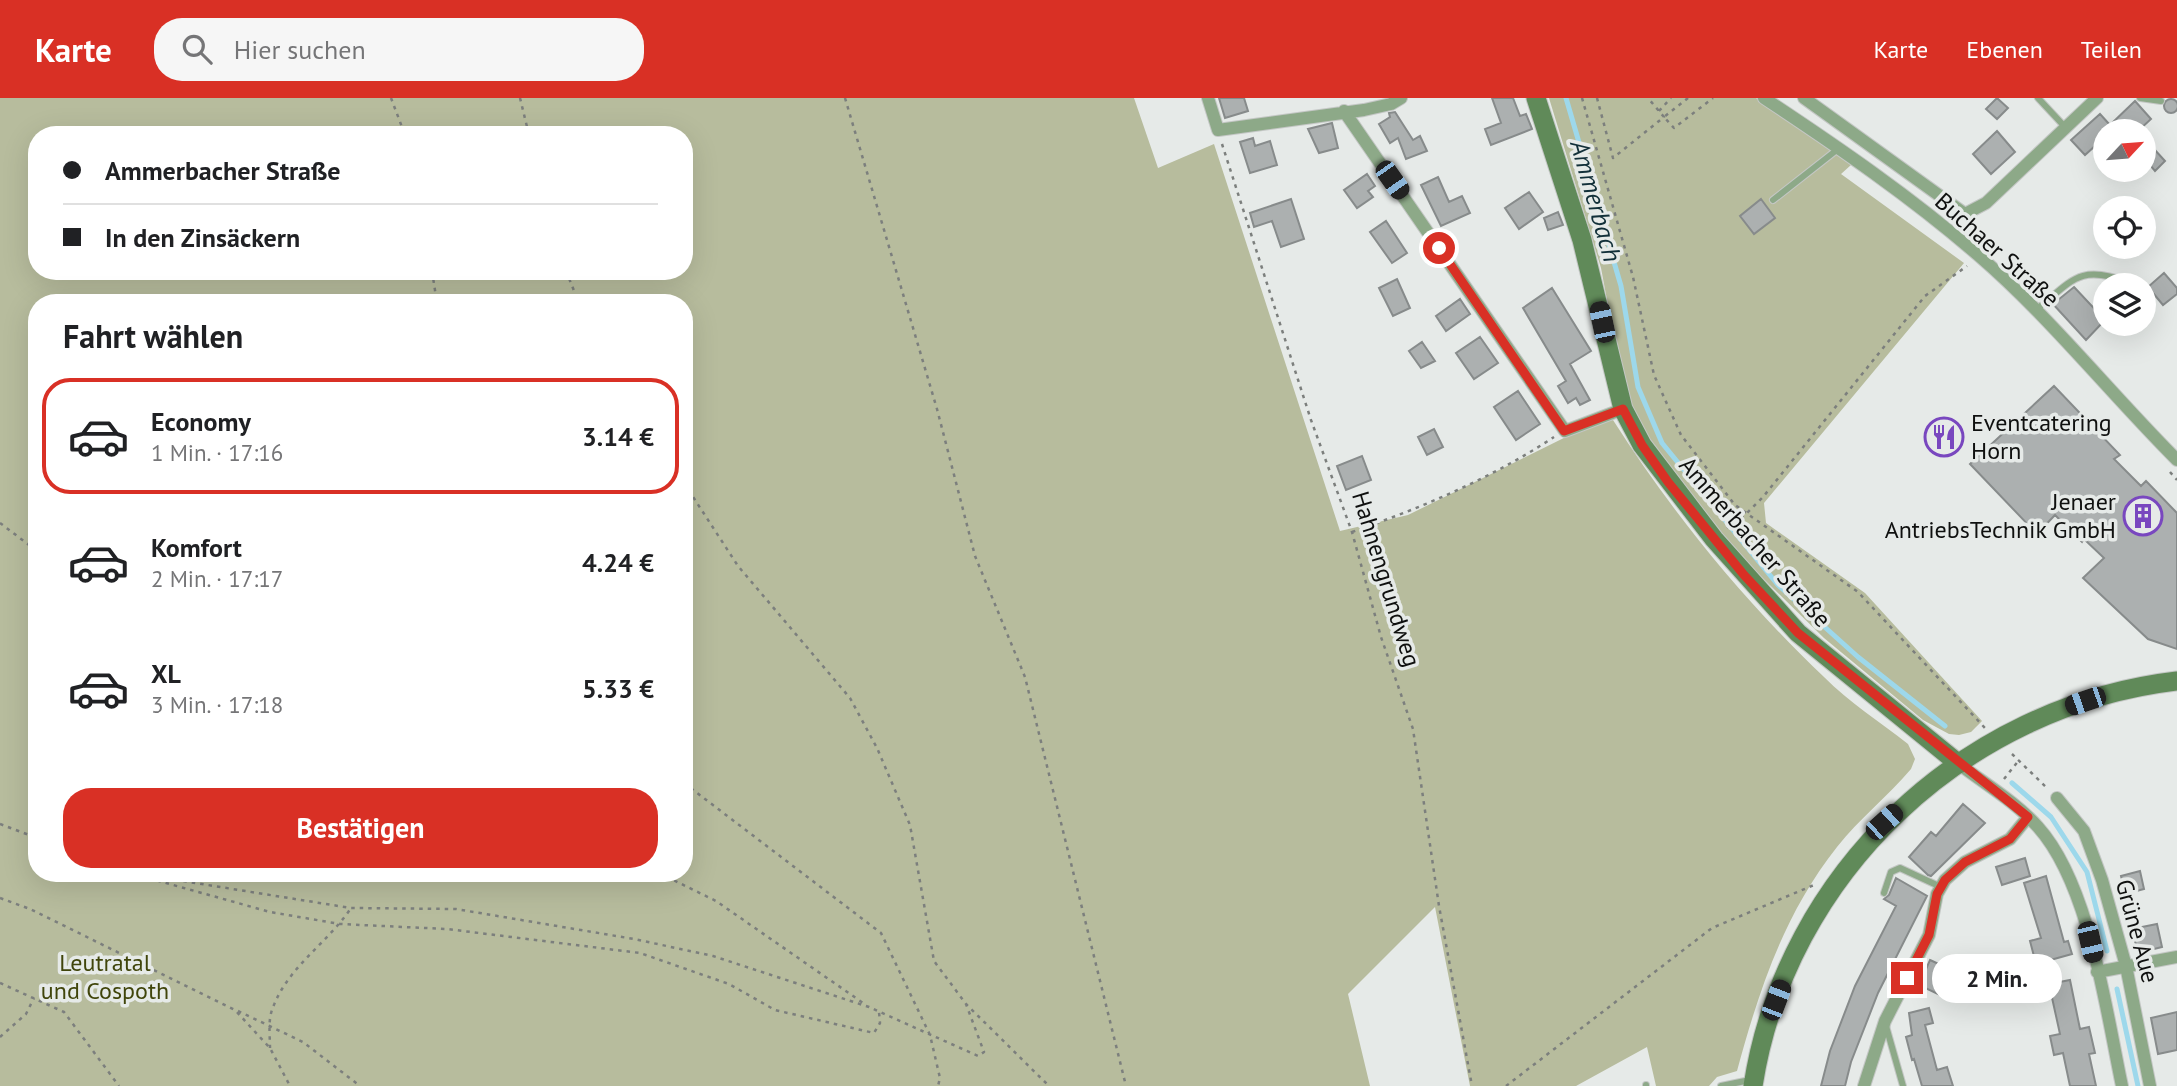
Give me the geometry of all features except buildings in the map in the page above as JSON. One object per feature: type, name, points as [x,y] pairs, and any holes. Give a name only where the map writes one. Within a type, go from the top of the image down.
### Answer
[{"type":"main road","name":"Ammerbacher Straße","points":[[1536,98],[1582,240],[1623,409],[1642,445],[1668,482],[1790,625],[1830,661],[1959,764]]},
{"type":"main road","points":[[1754,1083],[1776,1000],[1793,955],[1838,878],[1884,822],[1959,764],[1997,739],[2053,712],[2101,696],[2177,681]]},
{"type":"street","points":[[1208,98],[1218,130],[1391,104],[1401,98]]},
{"type":"street","name":"Buchaer Straße","points":[[1764,98],[1875,172],[1979,256],[2069,343],[2177,460]]},
{"type":"street","name":"Buchaer Straße","points":[[1804,98],[1965,214],[1986,203],[2097,98]]},
{"type":"street","points":[[1345,111],[1564,431],[1623,409]]},
{"type":"street","name":"Ammerbacher Straße","points":[[1959,764],[2028,817],[2054,847],[2078,901],[2122,1086]]},
{"type":"street","name":"Grüne Aue","points":[[2057,798],[2088,838],[2126,966],[2150,1086]]},
{"type":"street","points":[[1864,1086],[1885,1021],[1929,935],[1941,887],[1965,862],[2010,839],[2028,817]]},
{"type":"street","points":[[2097,972],[2177,957]]},
{"type":"lane","points":[[2038,98],[2066,128]]},
{"type":"lane","points":[[2140,98],[2161,101]]},
{"type":"lane","points":[[1773,200],[1839,148]]},
{"type":"lane","points":[[2035,311],[2077,276],[2093,274]]},
{"type":"lane","points":[[1884,893],[1891,872],[1900,868],[1941,887]]},
{"type":"lane","points":[[1885,1021],[1903,1086]]},
{"type":"lane","points":[[1721,1086],[1734,1081],[1754,1083]]},
{"type":"path","points":[[391,98],[402,126]]},
{"type":"path","points":[[520,98],[527,126]]},
{"type":"path","points":[[845,98],[937,409],[975,556],[1025,677],[1126,1086]]},
{"type":"path","points":[[1582,98],[1633,277],[1654,375],[1681,435],[1735,505],[1858,592],[1987,730]]},
{"type":"path","points":[[1597,98],[1613,159],[1688,98]]},
{"type":"path","points":[[1648,98],[1674,128],[1713,98]]},
{"type":"path","points":[[1659,111],[1671,98]]},
{"type":"path","name":"Hahnengrundweg","points":[[1218,130],[1311,420],[1352,532],[1381,637],[1413,729],[1439,906],[1472,1086]]},
{"type":"path","points":[[1735,520],[1747,513],[1850,392],[1924,296],[1972,264]]},
{"type":"path","points":[[1352,532],[1407,513],[1462,487],[1531,453],[1564,431]]},
{"type":"path","points":[[693,498],[738,566],[850,698],[877,748],[910,825],[934,961],[966,1004],[1049,1086]]},
{"type":"path","points":[[0,523],[28,544]]},
{"type":"path","points":[[2007,750],[2057,798]]},
{"type":"path","points":[[2004,779],[2019,760]]},
{"type":"path","points":[[693,790],[881,933],[930,1035],[940,1078],[938,1086]]},
{"type":"path","points":[[0,824],[28,835]]},
{"type":"path","points":[[163,882],[270,912],[340,924],[447,929],[640,953],[729,984],[775,1010],[874,1032],[880,1023],[879,1013]]},
{"type":"path","points":[[188,882],[351,908],[456,909],[634,939],[713,956],[869,1007]]},
{"type":"path","points":[[677,882],[716,901],[879,1013],[978,1056],[984,1052],[966,1004]]},
{"type":"path","points":[[1506,1086],[1712,928],[1819,883]]},
{"type":"path","points":[[0,898],[30,909],[303,1042],[360,1086]]},
{"type":"path","points":[[270,1048],[271,1012],[299,965],[340,924],[351,908]]},
{"type":"path","points":[[0,983],[64,1012],[118,1086]]},
{"type":"path","points":[[0,1037],[26,1014],[34,999]]},
{"type":"path","points":[[235,1010],[270,1048],[290,1086]]},
{"type":"green space","name":"Leutratal und Cospoth","points":[[0,98],[1134,98],[1158,168],[1214,144],[1340,531],[1408,515],[1592,424],[1613,420],[1660,489],[1737,587],[1834,686],[1908,744],[1915,759],[1911,769],[1837,847],[1802,899],[1764,982],[1737,1071],[1717,1077],[1709,1086],[1656,1086],[1647,1047],[1576,1086],[1470,1086],[1435,907],[1348,994],[1370,1086],[0,1086]]},
{"type":"green space","points":[[1549,98],[1756,98],[1851,165],[1841,174],[1964,263],[1764,503],[1766,523],[1865,593],[1982,721],[1971,732],[1949,734],[1923,720],[1824,638],[1736,552],[1664,463],[1627,406],[1601,268]]},
{"type":"waterway","name":"Ammerbach","points":[[1566,98],[1621,286],[1638,387],[1662,443],[1778,585],[1858,657],[1945,726]]},
{"type":"waterway","name":"Ammerbach","points":[[2012,783],[2051,817],[2087,872],[2107,951]]},
{"type":"waterway","name":"Ammerbach","points":[[2117,989],[2138,1086]]},
{"type":"place","name":"Eventcatering Horn","points":[[1944,437]]},
{"type":"place","name":"Jenaer AntriebsTechnik GmbH","points":[[2143,516]]},
{"type":"route","points":[[1439,248],[1564,431],[1623,409],[1642,445],[1668,482],[1744,575],[1798,633],[2028,817],[2010,839],[1965,862],[1945,880],[1937,894],[1929,935],[1907,978]]}]
